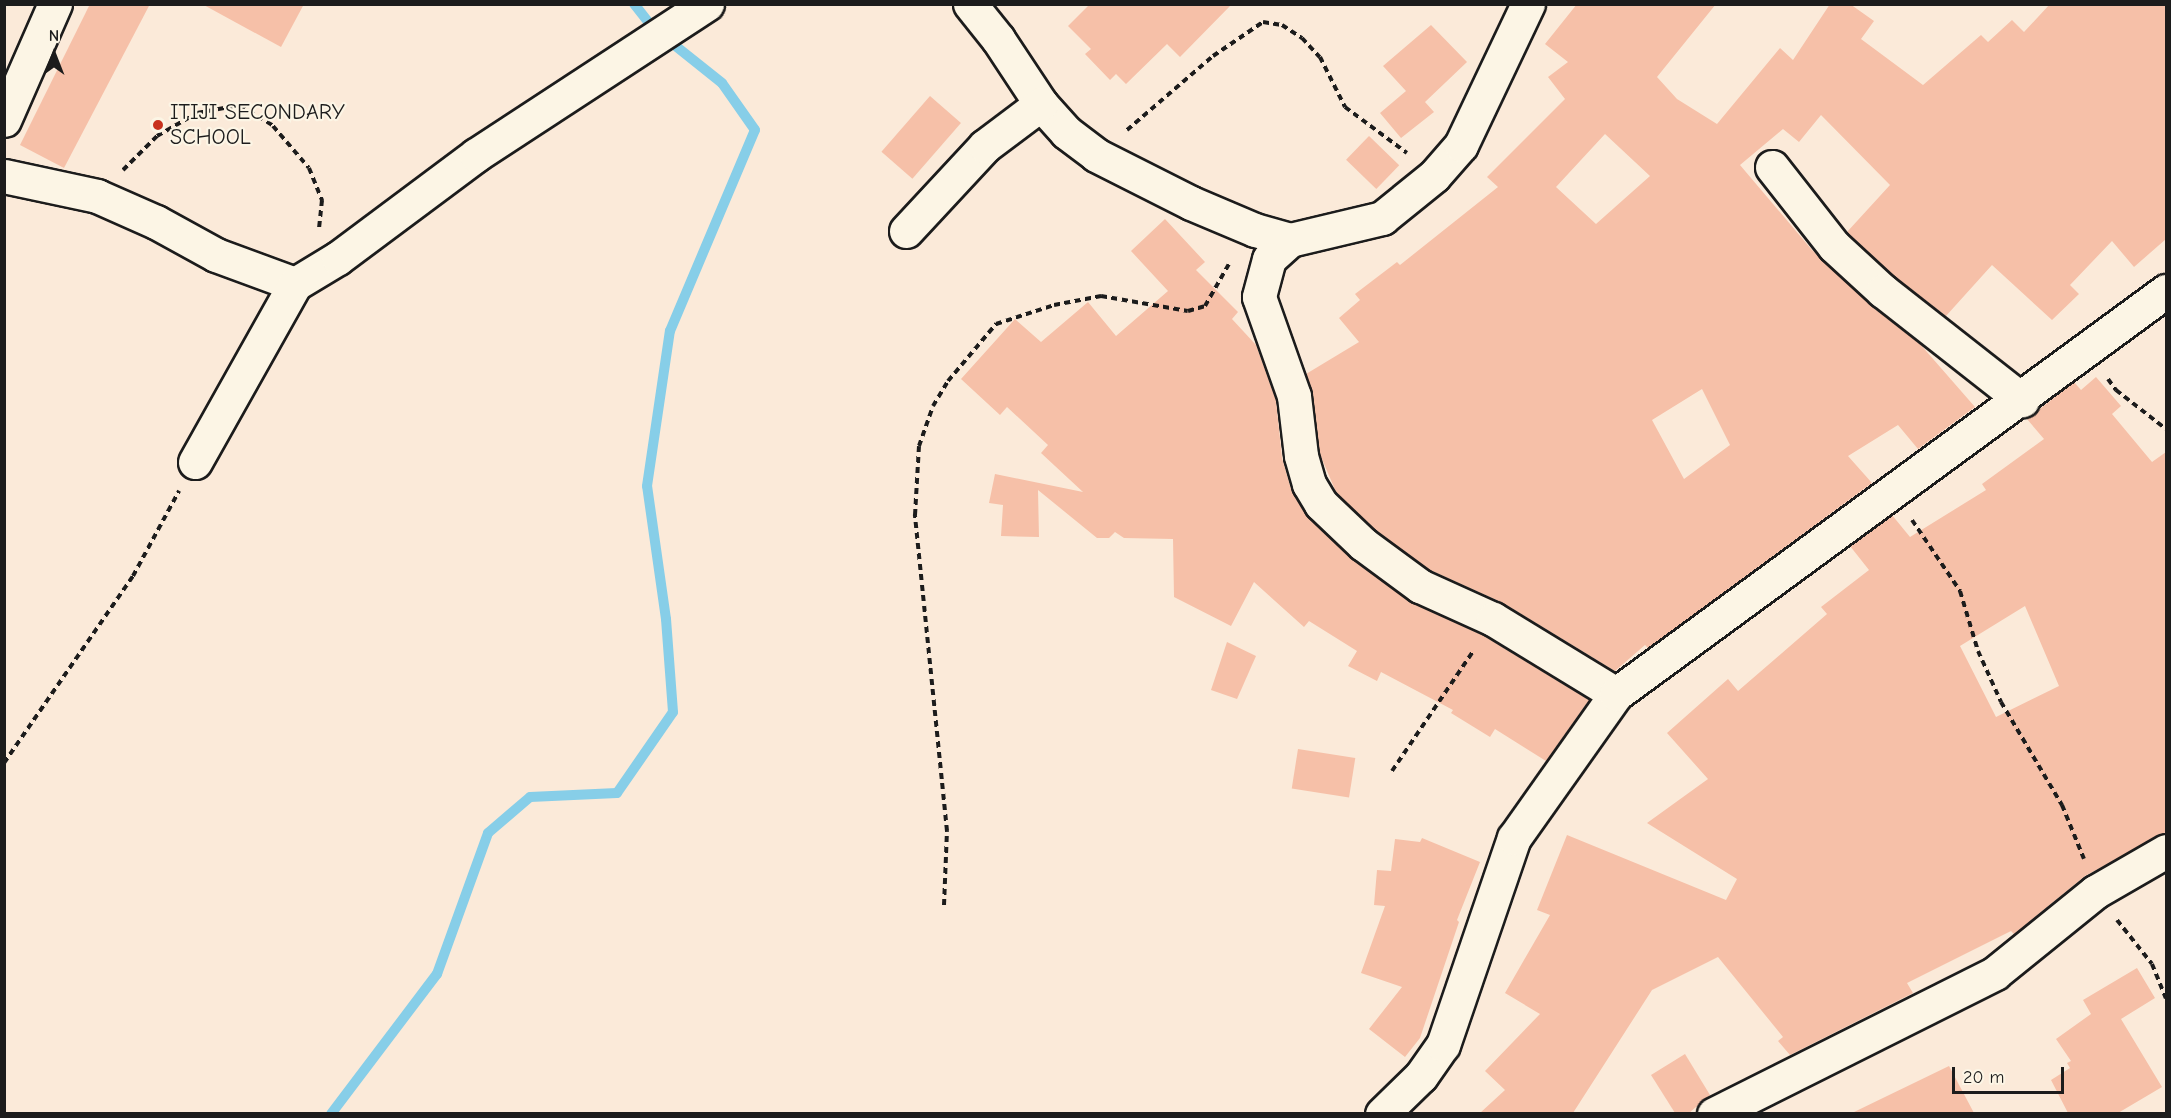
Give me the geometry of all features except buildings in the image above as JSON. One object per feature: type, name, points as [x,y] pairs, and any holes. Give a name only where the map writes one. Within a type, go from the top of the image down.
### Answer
[{"type":"street","points":[[4,120],[55,4]]},
{"type":"street","points":[[970,4],[998,39],[1041,104],[1066,132],[1096,155],[1255,230],[1290,240]]},
{"type":"street","points":[[1528,4],[1461,145],[1434,176],[1382,218],[1290,240],[1269,259],[1259,297],[1294,396],[1301,456],[1309,484],[1340,524],[1390,566],[1456,606],[1493,619],[1616,694]]},
{"type":"street","points":[[195,462],[295,284],[338,258],[476,155],[703,7]]},
{"type":"street","points":[[906,231],[985,147],[1041,104]]},
{"type":"street","points":[[1772,167],[1842,253],[1926,327],[2022,400]]},
{"type":"street","points":[[4,176],[97,196],[156,222],[216,255],[295,284]]},
{"type":"street","points":[[1382,1113],[1421,1076],[1443,1045],[1514,838],[1616,694],[1894,491],[1946,450],[2022,400],[2086,349],[2166,291]]},
{"type":"street","points":[[1714,1113],[1995,973],[2095,892],[2166,851]]},
{"type":"path","points":[[1096,155],[1213,56],[1263,22],[1282,25],[1302,38],[1320,57],[1345,107],[1391,138],[1434,176]]},
{"type":"path","points":[[97,196],[157,136],[197,113],[240,105],[273,126],[288,143],[309,168],[322,200],[318,240],[295,284]]},
{"type":"path","points":[[944,904],[947,831],[915,515],[919,446],[933,406],[948,381],[996,324],[1054,305],[1101,296],[1188,311],[1205,306],[1226,268],[1255,230]]},
{"type":"path","points":[[2086,349],[2116,390],[2166,429]]},
{"type":"path","points":[[4,763],[133,576],[195,462]]},
{"type":"path","points":[[1894,491],[1960,591],[1987,672],[2062,805],[2095,892],[2152,964],[2166,998]]},
{"type":"path","points":[[1392,771],[1459,676],[1493,619]]},
{"type":"waterway","points":[[331,1114],[437,974],[488,833],[530,797],[617,793],[673,712],[666,619],[647,486],[670,331],[755,130],[722,83],[653,28],[634,4]]},
{"type":"place","name":"ITIJI SECONDARY SCHOOL","points":[[158,125]]}]
